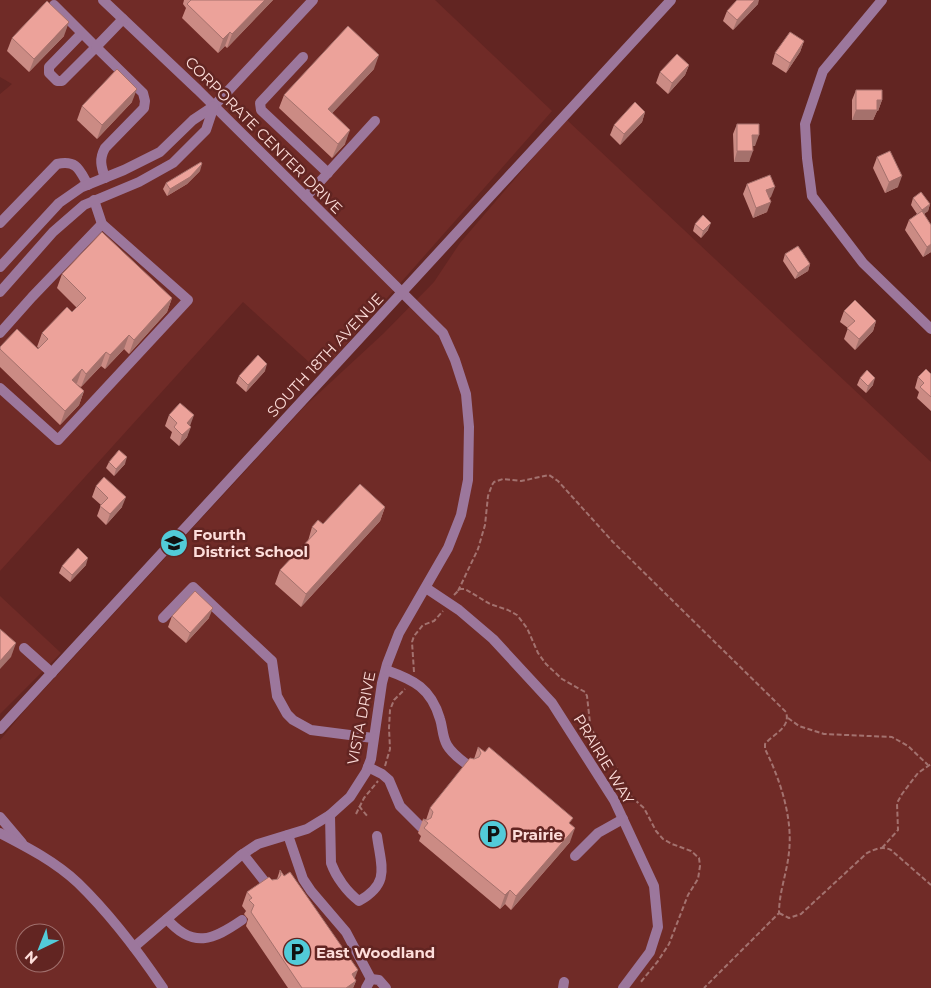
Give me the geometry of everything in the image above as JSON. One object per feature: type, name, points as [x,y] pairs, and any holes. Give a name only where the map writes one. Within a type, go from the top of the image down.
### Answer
[{"type":"street","name":"CORPORATE CENTER DRIVE","points":[[103,0],[214,106],[403,293]]},
{"type":"street","points":[[12,278],[0,266],[59,203],[88,184],[160,152],[193,120],[214,106],[313,0]]},
{"type":"street","name":"SOUTH 18TH AVENUE","points":[[0,729],[671,0]]},
{"type":"street","points":[[882,0],[822,71],[805,124],[812,196],[863,263],[931,329]]},
{"type":"street","points":[[54,5],[143,93],[144,108],[105,148],[101,155],[101,164],[105,178]]},
{"type":"street","points":[[82,33],[49,67],[49,73],[57,81],[62,81],[123,19]]},
{"type":"street","points":[[303,57],[260,103],[260,110],[328,172]]},
{"type":"street","points":[[0,292],[54,232],[84,205],[139,182],[173,163],[206,130],[214,106]]},
{"type":"street","points":[[306,197],[374,121]]},
{"type":"street","points":[[0,223],[57,164],[68,162],[77,166],[88,184]]},
{"type":"street","points":[[0,388],[58,440],[188,300],[102,224],[94,200]]},
{"type":"street","points":[[0,333],[102,224]]},
{"type":"street","name":"VISTA DRIVE","points":[[134,947],[243,854],[258,844],[306,829],[330,815],[350,797],[368,767],[380,691],[386,670],[399,633],[448,548],[461,515],[468,480],[469,427],[466,394],[455,360],[444,334],[403,293]]},
{"type":"street","points":[[163,618],[193,587],[272,661],[277,696],[287,714],[293,720],[311,730],[373,738]]},
{"type":"street","name":"PRAIRIE WAY","points":[[426,588],[493,639],[552,703],[614,800],[654,886],[658,928],[650,952],[623,988]]},
{"type":"street","points":[[24,648],[52,673]]},
{"type":"street","points":[[386,670],[410,680],[428,694],[438,711],[444,739],[448,747],[469,766]]},
{"type":"street","points":[[368,767],[389,780],[400,806],[422,827]]},
{"type":"street","points":[[330,815],[331,863],[333,869],[351,895],[359,900],[376,889],[380,882],[382,870],[377,836]]},
{"type":"street","points":[[0,817],[26,847]]},
{"type":"street","points":[[576,856],[598,832],[623,819]]},
{"type":"street","points":[[0,833],[26,847],[77,883],[134,947],[163,988]]},
{"type":"street","points":[[288,835],[299,870],[307,885],[346,932],[368,984],[379,980],[386,988]]},
{"type":"street","points":[[243,854],[269,887]]},
{"type":"street","points":[[167,919],[182,934],[201,939],[218,936],[242,920]]},
{"type":"path","points":[[356,814],[359,806],[382,774],[390,749],[389,728],[392,704],[410,680],[414,670],[412,646],[414,636],[423,625],[434,621],[439,616],[458,592],[478,550],[485,525],[492,484],[503,479],[521,481],[549,475],[558,481],[613,542],[669,595],[707,636],[782,707],[788,718],[799,726],[824,734],[892,737],[908,746],[930,764],[918,773],[902,794],[898,803],[898,830],[882,848]]},
{"type":"path","points":[[458,592],[462,589],[469,591],[490,604],[513,612],[521,619],[538,653],[546,664],[562,680],[582,690],[587,696],[590,723],[598,744],[604,755],[616,766],[626,791],[644,808],[660,836],[668,842],[691,851],[698,858],[700,866],[698,879],[688,895],[669,944],[658,961],[638,984]]},
{"type":"path","points":[[704,988],[780,913],[780,896],[790,850],[790,834],[783,797],[764,749],[765,744],[786,725],[788,718]]},
{"type":"path","points":[[359,806],[368,818]]},
{"type":"path","points":[[780,913],[789,918],[801,914],[868,853],[875,849],[891,850],[931,885]]},
{"type":"shaded area","points":[[0,0],[435,0],[552,111],[321,373],[243,302],[0,571],[0,94],[12,84],[0,77]]},
{"type":"shaded area","points":[[567,120],[931,462],[931,988],[0,988],[0,740],[25,710],[304,407],[384,333],[434,282],[460,243]]},
{"type":"shaded area","points":[[0,596],[61,653],[0,714]]},
{"type":"building","points":[[191,0],[265,0],[232,34],[230,32],[223,39],[187,4]]},
{"type":"building","points":[[737,0],[755,0],[737,20],[727,11]]},
{"type":"building","points":[[47,1],[69,22],[34,59],[12,38]]},
{"type":"building","points":[[348,26],[379,55],[328,109],[350,130],[338,144],[284,95]]},
{"type":"building","points":[[790,32],[804,41],[790,63],[775,53]]},
{"type":"building","points":[[677,54],[689,65],[672,83],[660,72]]},
{"type":"building","points":[[117,69],[137,89],[102,125],[82,106]]},
{"type":"building","points":[[856,90],[882,90],[882,100],[877,100],[877,110],[856,110]]},
{"type":"building","points":[[635,102],[645,112],[624,134],[614,125]]},
{"type":"building","points":[[737,124],[759,124],[759,135],[752,135],[753,151],[737,151]]},
{"type":"building","points":[[890,151],[902,176],[889,182],[877,157]]},
{"type":"building","points":[[201,162],[202,164],[190,177],[170,189],[166,183]]},
{"type":"building","points":[[770,175],[775,187],[766,190],[771,202],[756,208],[747,184]]},
{"type":"building","points":[[921,192],[930,204],[922,210],[913,198]]},
{"type":"building","points":[[922,211],[931,225],[931,244],[927,247],[909,220]]},
{"type":"building","points":[[703,215],[711,223],[703,231],[695,224]]},
{"type":"building","points":[[102,232],[172,298],[134,340],[129,335],[110,355],[106,352],[86,374],[82,369],[72,380],[84,391],[65,411],[0,347],[17,329],[38,349],[48,339],[42,333],[67,307],[72,312],[86,298],[62,274]]},
{"type":"building","points":[[798,246],[810,264],[798,273],[785,254]]},
{"type":"building","points":[[855,300],[876,321],[859,339],[847,328],[855,321],[844,311]]},
{"type":"building","points":[[258,355],[267,364],[248,385],[239,376]]},
{"type":"building","points":[[926,369],[931,374],[931,397],[920,387],[924,383],[918,377]]},
{"type":"building","points":[[867,370],[875,378],[868,386],[860,378]]},
{"type":"building","points":[[180,403],[194,415],[187,423],[191,427],[182,435],[174,427],[177,423],[169,415]]},
{"type":"building","points":[[119,450],[127,457],[116,469],[109,462]]},
{"type":"building","points":[[104,477],[126,497],[110,514],[100,506],[108,498],[96,486]]},
{"type":"building","points":[[360,484],[385,507],[306,594],[280,570],[317,531],[312,527],[318,520],[323,524]]},
{"type":"building","points":[[78,548],[88,558],[72,575],[62,566]]},
{"type":"building","points":[[195,591],[213,608],[190,633],[172,616]]},
{"type":"building","points":[[0,629],[16,643],[0,661]]},
{"type":"building","name":"Prairie","points":[[478,747],[485,752],[489,747],[573,818],[569,823],[575,828],[516,896],[510,890],[505,895],[424,828],[428,823],[423,819],[431,818],[433,812],[430,808],[470,758],[479,757],[481,753]]},
{"type":"building","name":"East Woodland","points":[[280,870],[284,876],[290,872],[358,970],[352,974],[356,981],[346,988],[302,988],[251,912],[254,905],[249,900],[252,898],[247,892],[269,877],[272,880],[278,879],[281,875]]},
{"type":"place","name":"Fourth District School","points":[[174,543]]},
{"type":"place","name":"Prairie","points":[[493,834]]},
{"type":"place","name":"East Woodland","points":[[297,952]]}]
